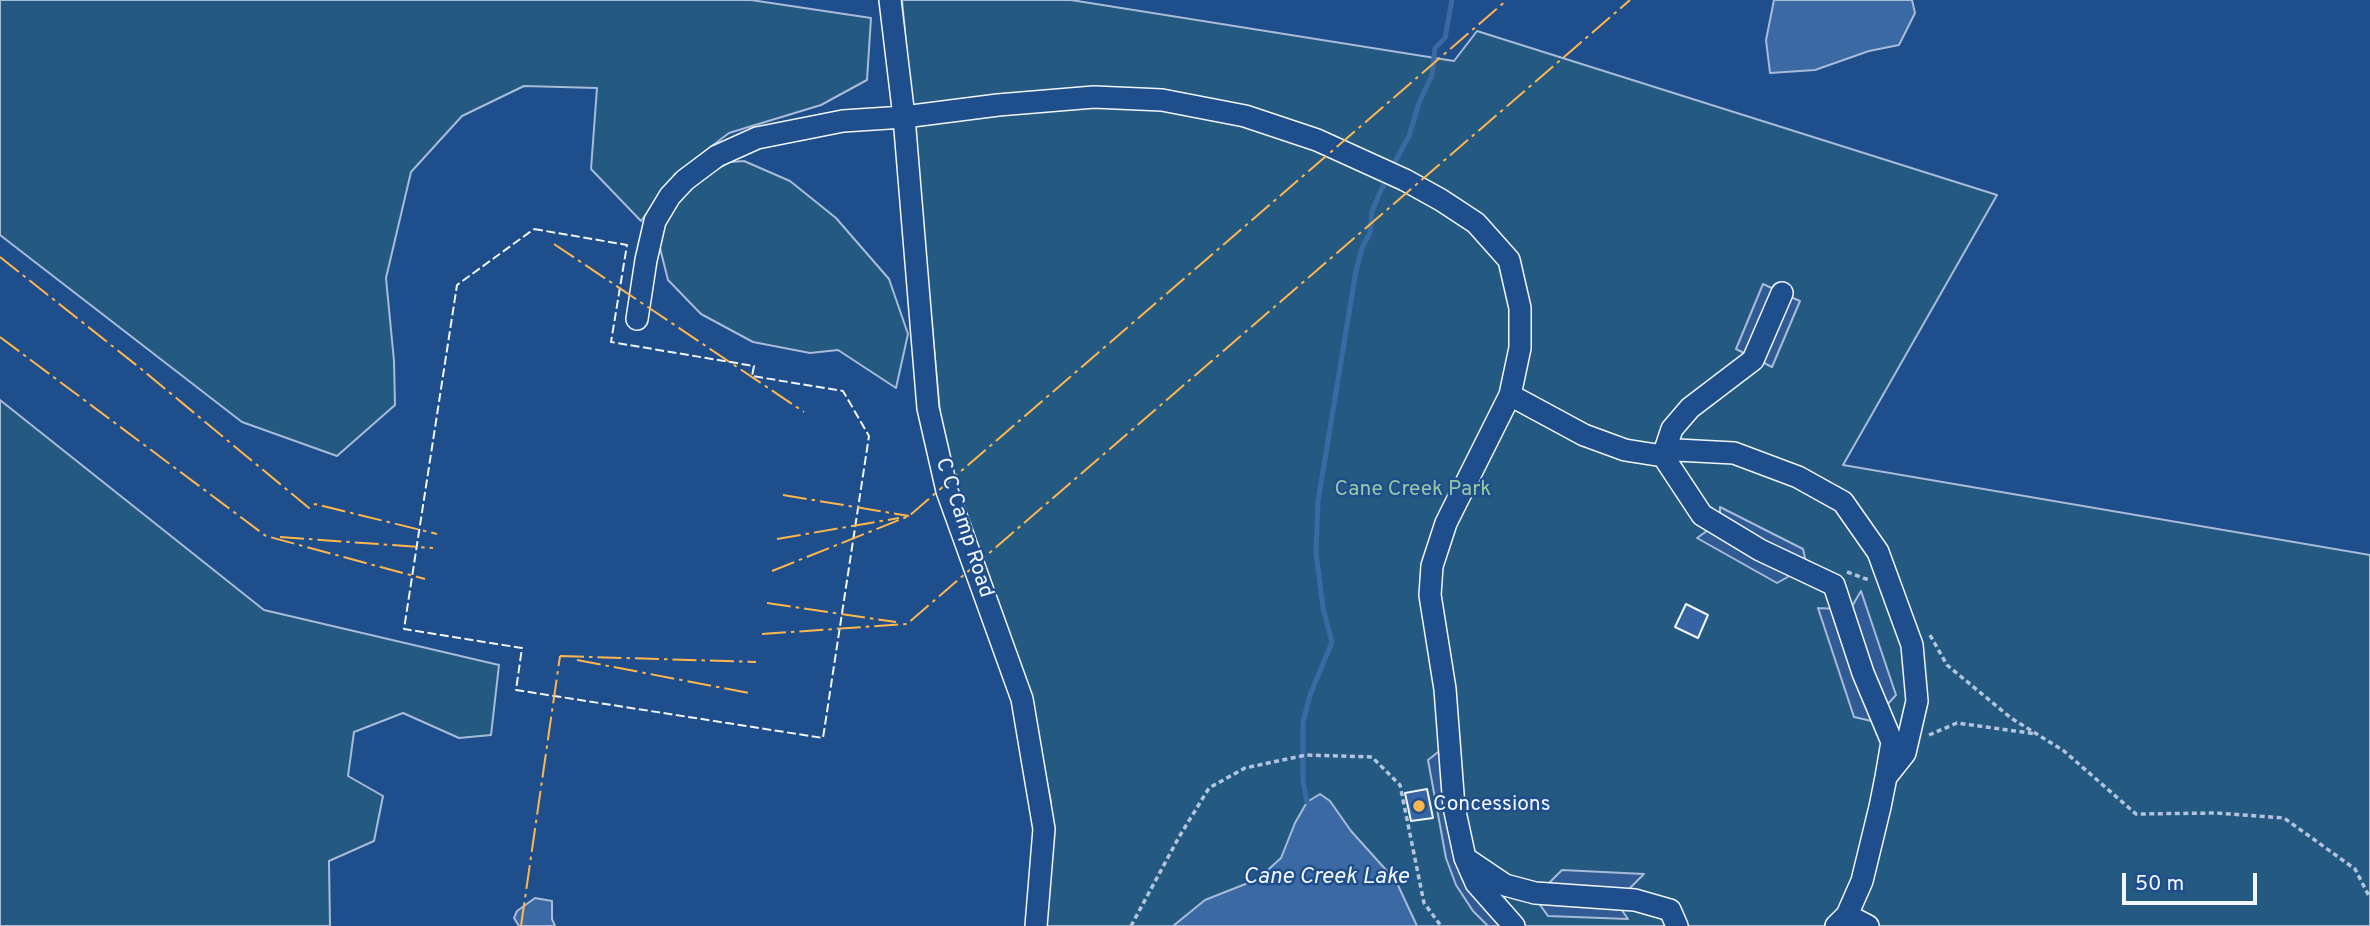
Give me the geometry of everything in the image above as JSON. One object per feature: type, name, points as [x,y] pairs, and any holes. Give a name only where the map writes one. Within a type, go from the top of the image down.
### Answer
[{"type":"street","name":"C C Camp Road","points":[[890,0],[904,117],[928,408],[947,491],[1022,699],[1044,829],[1036,926]]},
{"type":"street","points":[[637,320],[655,221],[670,196],[685,180],[717,156],[757,138],[843,121],[1094,97],[1162,100],[1245,116],[1317,140],[1405,180],[1476,223],[1509,260],[1520,308],[1520,348],[1510,395],[1446,523],[1432,566],[1430,595],[1445,689],[1454,807],[1465,858],[1476,883],[1514,926]]},
{"type":"street","points":[[1782,293],[1754,360],[1690,408],[1672,429],[1664,456],[1702,515],[1760,550],[1834,585],[1863,673],[1892,742],[1862,881],[1842,920],[1868,926]]},
{"type":"street","points":[[1510,395],[1584,435],[1625,450],[1664,456],[1677,450],[1734,453],[1798,477],[1843,502],[1878,552],[1912,645],[1917,701],[1905,753],[1886,777]]},
{"type":"street","points":[[1465,858],[1505,885],[1535,893],[1635,900],[1670,910],[1677,926]]},
{"type":"path","points":[[1834,585],[1839,569],[1891,588]]},
{"type":"path","points":[[1927,629],[1947,664],[2011,718],[2064,751],[2136,814],[2216,813],[2284,818],[2355,869],[2370,898]]},
{"type":"path","points":[[1923,738],[1957,723],[2039,735]]},
{"type":"path","points":[[1131,926],[1209,788],[1245,768],[1306,755],[1372,757],[1400,785],[1424,903],[1441,926]]},
{"type":"green space","points":[[0,0],[751,0],[871,18],[867,80],[821,105],[729,133],[675,174],[641,221],[591,169],[597,88],[524,86],[462,116],[411,172],[386,278],[394,361],[395,405],[337,456],[242,422],[0,235]]},
{"type":"green space","name":"Cane Creek Park","points":[[902,0],[1071,0],[1454,61],[1477,31],[1997,195],[1843,465],[2370,555],[2370,926],[1046,926],[1051,802],[1029,694],[981,563],[943,445]]},
{"type":"green space","points":[[744,161],[790,181],[836,218],[889,279],[908,334],[896,388],[838,350],[810,353],[753,342],[701,314],[668,280],[659,244],[668,213],[698,180],[730,162]]},
{"type":"green space","points":[[0,400],[264,610],[499,665],[491,735],[459,738],[403,713],[354,732],[348,776],[383,796],[374,841],[329,861],[330,926],[0,926]]},
{"type":"shaded area","points":[[1763,284],[1778,291],[1750,356],[1736,349]]},
{"type":"shaded area","points":[[1786,295],[1800,301],[1772,367],[1758,360]]},
{"type":"shaded area","points":[[1720,507],[1803,549],[1807,567],[1720,523]]},
{"type":"shaded area","points":[[1711,528],[1793,574],[1777,583],[1697,538]]},
{"type":"shaded area","points":[[1861,591],[1896,695],[1886,706],[1851,608]]},
{"type":"shaded area","points":[[1818,608],[1837,609],[1876,722],[1854,717]]},
{"type":"shaded area","points":[[1442,749],[1446,786],[1504,926],[1488,926],[1473,911],[1456,885],[1446,858],[1428,760]]},
{"type":"shaded area","points":[[1562,870],[1644,874],[1627,891],[1547,885]]},
{"type":"shaded area","points":[[1538,902],[1619,906],[1628,919],[1548,916]]},
{"type":"water","points":[[1774,0],[1912,0],[1915,13],[1899,45],[1869,51],[1815,70],[1770,73],[1766,40]]},
{"type":"water","name":"Cane Creek Lake","points":[[1320,794],[1330,801],[1351,831],[1396,881],[1417,926],[1173,926],[1205,900],[1258,879],[1281,858],[1307,802]]},
{"type":"water","points":[[535,898],[552,901],[552,919],[555,926],[519,926],[514,918],[517,911]]},
{"type":"building","points":[[1686,604],[1708,615],[1698,638],[1675,627]]},
{"type":"building","name":"Concessions","points":[[1427,789],[1433,818],[1411,821],[1405,793]]},
{"type":"waterway","points":[[1391,169],[1409,136],[1419,103],[1432,75],[1435,48],[1445,38],[1452,0]]},
{"type":"waterway","points":[[1307,802],[1303,781],[1303,722],[1310,695],[1332,642],[1323,608],[1316,552],[1318,501],[1356,271],[1362,248],[1370,233],[1372,211],[1387,177]]},
{"type":"fence","points":[[534,229],[627,245],[611,342],[754,366],[752,376],[843,391],[869,436],[823,738],[516,690],[522,648],[404,629],[457,285],[534,229]]},
{"type":"power","points":[[772,571],[909,516],[1507,0]]},
{"type":"power","points":[[762,634],[907,624],[1630,0]]},
{"type":"power","points":[[554,244],[804,412]]},
{"type":"power","points":[[0,257],[140,368],[309,508],[315,504],[437,534]]},
{"type":"power","points":[[0,337],[266,536],[425,579]]},
{"type":"power","points":[[783,495],[909,516]]},
{"type":"power","points":[[777,539],[899,518]]},
{"type":"power","points":[[280,537],[433,548]]},
{"type":"power","points":[[767,603],[896,622]]},
{"type":"power","points":[[560,656],[756,662]]},
{"type":"power","points":[[521,926],[560,656]]},
{"type":"power","points":[[577,660],[749,693]]},
{"type":"place","name":"Concessions","points":[[1419,806]]}]
